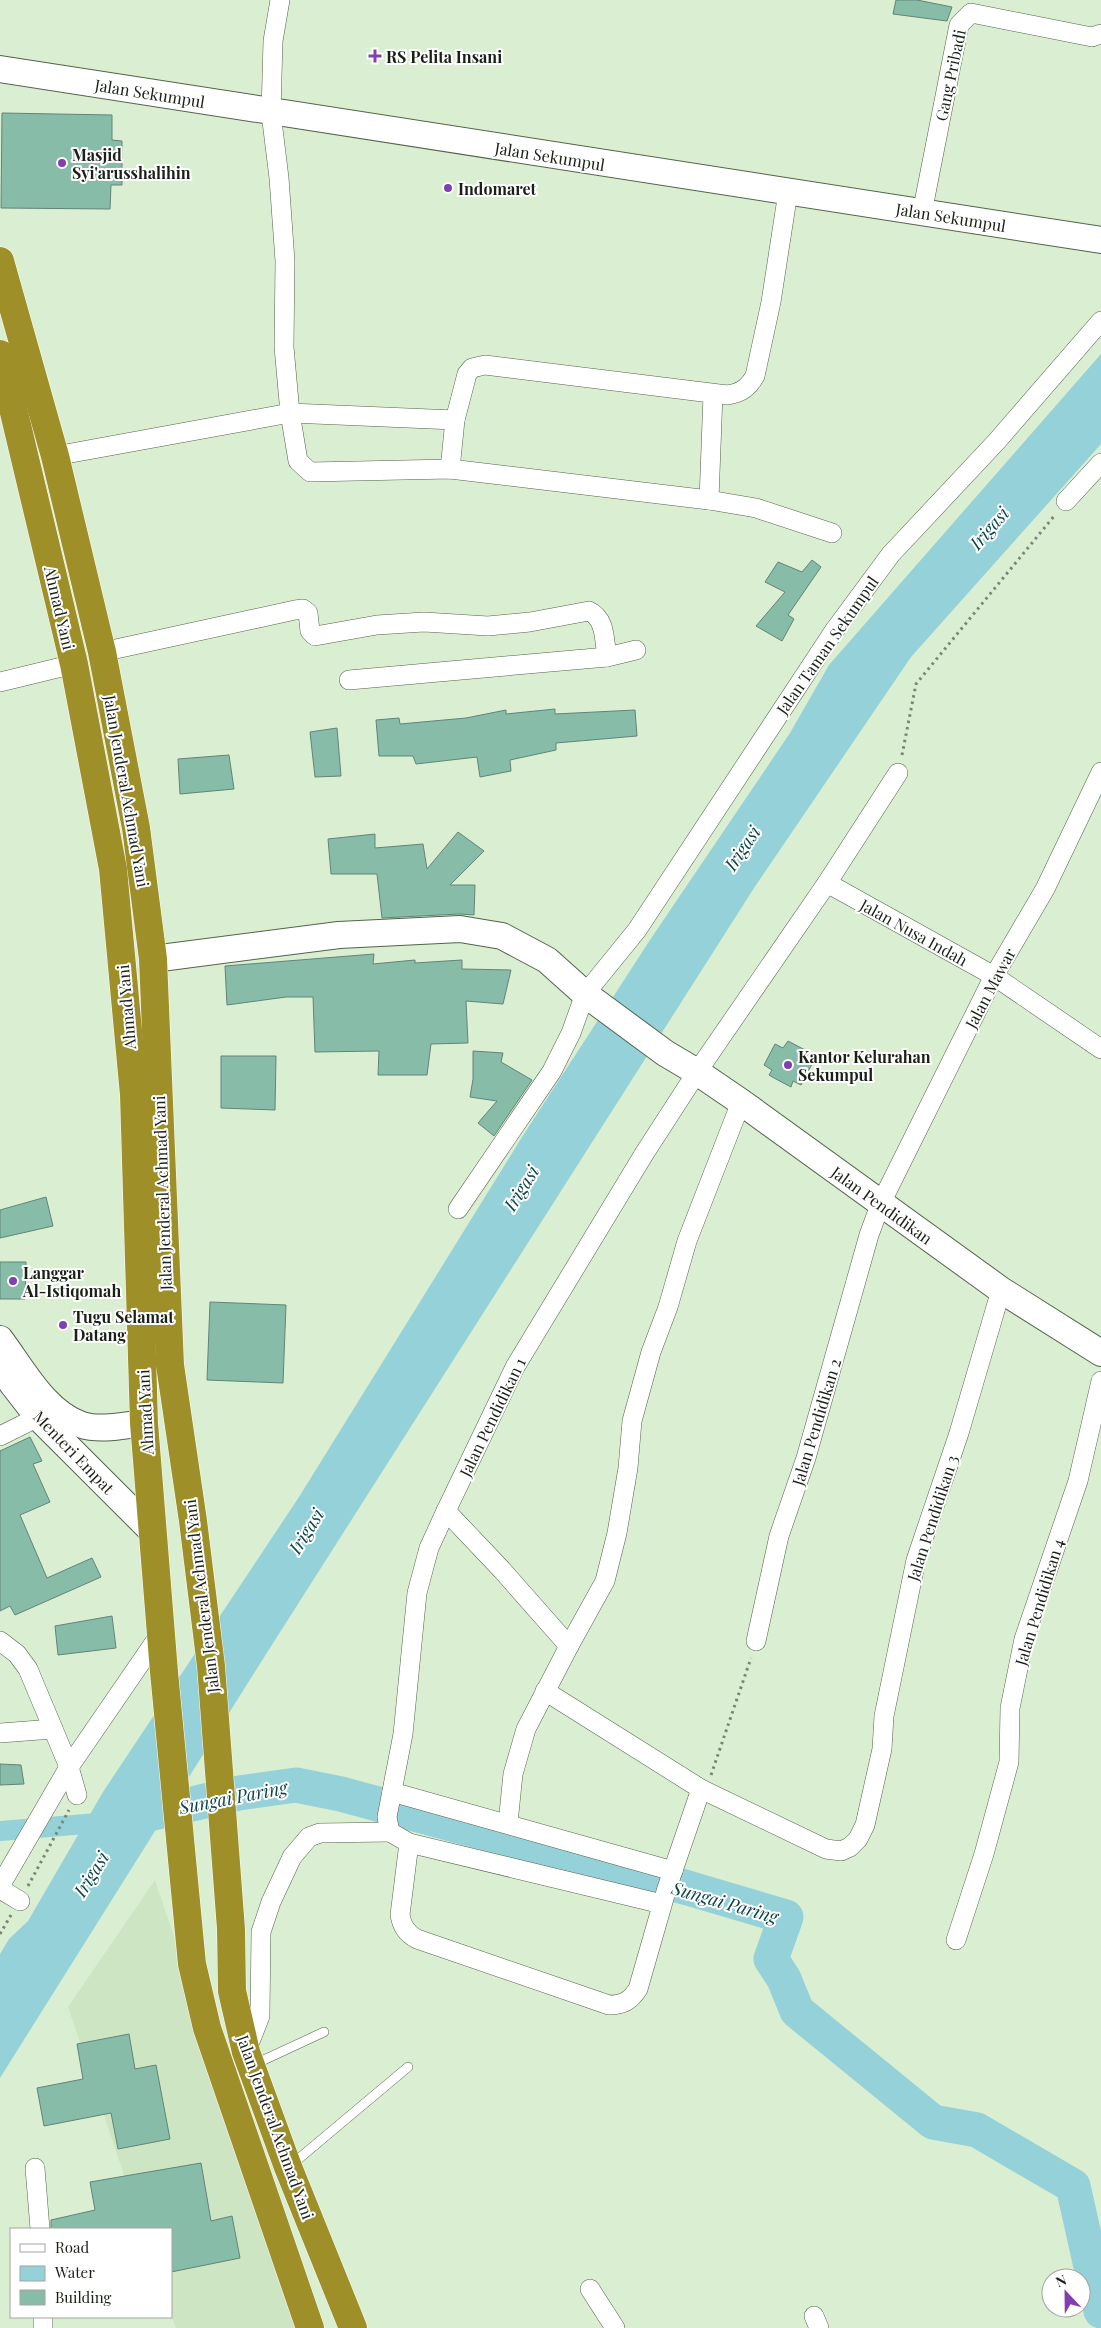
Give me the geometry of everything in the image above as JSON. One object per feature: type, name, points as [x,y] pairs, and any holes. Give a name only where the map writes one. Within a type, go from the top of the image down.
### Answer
[{"type":"highway","name":"Jalan Jenderal Achmad Yani","points":[[0,261],[55,456],[102,652],[136,828],[153,959],[148,1165]]},
{"type":"highway","name":"Ahmad Yani","points":[[0,354],[74,664],[114,869],[134,1095],[148,1165],[150,1219],[144,1422],[164,1672]]},
{"type":"highway","name":"Jalan Jenderal Achmad Yani","points":[[150,1219],[193,1521],[211,1666],[231,1930],[232,1990],[248,2059],[288,2167],[353,2328]]},
{"type":"highway","name":"Jalan Jenderal Achmad Yani","points":[[164,1672],[192,1964],[197,1992],[207,2028],[310,2328]]},
{"type":"street","points":[[280,0],[273,41],[271,113],[279,178],[285,261],[284,347],[290,413],[298,460],[310,472],[450,469],[709,500],[756,508],[832,534]]},
{"type":"street","name":"Gang Pribadi","points":[[922,213],[959,25],[966,17],[971,13],[1092,37],[1101,34]]},
{"type":"street","name":"Jalan Sekumpul","points":[[0,69],[271,113],[1101,240]]},
{"type":"street","points":[[450,469],[455,420],[467,374],[472,368],[485,365],[727,395],[738,394],[748,387],[755,376],[771,302],[788,192]]},
{"type":"street","name":"Jalan Taman Sekumpul","points":[[592,1000],[834,631],[891,554],[996,441],[1101,321]]},
{"type":"street","points":[[709,500],[713,394]]},
{"type":"street","points":[[55,456],[290,413],[455,420]]},
{"type":"street","points":[[1066,501],[1101,463]]},
{"type":"street","points":[[102,652],[303,609],[308,613],[310,631],[315,636],[377,625],[424,622],[488,626],[530,622],[590,612],[598,615],[602,622],[607,656]]},
{"type":"street","points":[[349,680],[607,656],[636,650]]},
{"type":"street","points":[[0,682],[74,664]]},
{"type":"street","name":"Jalan Pendidikan 1","points":[[390,1810],[407,1702],[417,1593],[429,1548],[515,1367],[644,1154],[697,1072],[827,883],[898,773]]},
{"type":"street","name":"Jalan Mawar","points":[[880,1204],[994,976],[1045,889],[1101,774]]},
{"type":"street","name":"Jalan Nusa Indah","points":[[827,883],[994,976],[1101,1048]]},
{"type":"street","name":"Jalan Pendidikan","points":[[153,959],[339,935],[460,929],[502,936],[547,960],[592,1000],[665,1053],[741,1102],[1001,1290],[1101,1353]]},
{"type":"street","points":[[458,1208],[552,1071],[592,1000]]},
{"type":"street","points":[[508,1823],[513,1774],[526,1729],[605,1581],[628,1468],[632,1421],[651,1352],[668,1306],[687,1240],[741,1102]]},
{"type":"street","name":"Jalan Pendidikan 2","points":[[756,1640],[779,1536],[806,1458],[869,1235],[880,1204]]},
{"type":"street","name":"Jalan Pendidikan 3","points":[[545,1691],[703,1790],[826,1849],[841,1851],[850,1847],[858,1839],[865,1825],[882,1749],[884,1716],[916,1560],[959,1433],[1001,1290]]},
{"type":"street","name":"Menteri Empat","points":[[0,1339],[43,1398],[65,1416],[83,1425],[108,1427],[144,1422]]},
{"type":"street","name":"Menteri Empat","points":[[0,1368],[38,1417],[153,1532]]},
{"type":"street","name":"Jalan Pendidikan 4","points":[[956,1940],[984,1854],[1009,1762],[1010,1708],[1024,1639],[1078,1481],[1101,1381]]},
{"type":"street","points":[[0,1436],[38,1417]]},
{"type":"street","points":[[446,1512],[502,1570],[569,1646]]},
{"type":"street","points":[[0,1886],[69,1767],[161,1633]]},
{"type":"street","points":[[0,1641],[17,1654],[28,1669],[69,1767],[77,1795]]},
{"type":"street","points":[[0,1733],[53,1729]]},
{"type":"street","points":[[390,1810],[409,1844],[400,1914],[401,1924],[408,1934],[426,1942],[609,2005],[620,2005],[631,1999],[638,1989],[668,1885],[703,1790]]},
{"type":"street","points":[[248,2059],[260,2016],[261,1932],[271,1902],[292,1856],[309,1837],[390,1810],[508,1823],[668,1885]]},
{"type":"street","points":[[409,1844],[668,1885]]},
{"type":"street","points":[[0,1890],[20,1901]]},
{"type":"street","points":[[36,2168],[40,2228]]},
{"type":"street","points":[[590,2289],[615,2328]]},
{"type":"lane","points":[[248,2059],[324,2032]]},
{"type":"lane","points":[[288,2167],[408,2067]]},
{"type":"path","points":[[898,773],[916,684],[1066,501]]},
{"type":"path","points":[[703,1790],[756,1640]]},
{"type":"path","points":[[0,1934],[20,1901],[77,1795]]},
{"type":"shaded area","points":[[155,1880],[305,2328],[176,2328],[172,2318],[172,2228],[142,2228],[68,2007]]},
{"type":"water","name":"Irigasi","points":[[1101,354],[1101,444],[911,657],[754,888],[268,1651],[0,2078],[0,1954],[9,1939],[28,1921],[103,1792],[299,1497],[524,1134],[652,937],[790,733],[829,665]]},
{"type":"building","points":[[896,0],[917,0],[952,7],[947,21],[893,14]]},
{"type":"building","name":"Masjid Syi'arusshalihin","points":[[2,113],[112,115],[112,140],[122,141],[122,185],[111,185],[110,209],[1,208]]},
{"type":"building","points":[[812,560],[821,567],[788,615],[794,619],[782,641],[756,626],[785,592],[765,582],[778,562],[802,572]]},
{"type":"building","points":[[555,709],[555,714],[635,710],[637,736],[556,743],[556,750],[510,760],[511,771],[480,777],[477,757],[416,764],[413,756],[379,756],[376,720],[399,718],[400,724],[466,718],[506,710],[506,714]]},
{"type":"building","points":[[337,728],[341,776],[315,777],[310,732]]},
{"type":"building","points":[[229,755],[234,789],[180,794],[178,759]]},
{"type":"building","points":[[458,832],[484,851],[450,885],[475,885],[474,915],[382,918],[377,874],[331,874],[328,839],[375,834],[375,848],[423,844],[427,869]]},
{"type":"building","points":[[374,954],[373,964],[415,960],[415,963],[462,960],[462,969],[511,970],[503,1004],[466,1001],[468,1043],[431,1044],[427,1075],[378,1075],[379,1051],[315,1052],[313,997],[286,997],[227,1005],[225,966]]},
{"type":"building","name":"Kantor Kelurahan Sekumpul","points":[[788,1041],[809,1052],[805,1060],[812,1064],[801,1085],[793,1081],[791,1087],[769,1075],[772,1070],[764,1065],[775,1044],[783,1048]]},
{"type":"building","points":[[473,1051],[503,1053],[501,1062],[532,1080],[494,1136],[478,1123],[497,1101],[470,1097],[473,1079]]},
{"type":"building","points":[[221,1056],[276,1056],[275,1110],[221,1108]]},
{"type":"building","points":[[46,1197],[53,1226],[0,1238],[0,1210]]},
{"type":"building","name":"Langgar Al-Istiqomah","points":[[0,1262],[26,1262],[25,1299],[0,1299]]},
{"type":"building","points":[[210,1302],[286,1305],[283,1383],[207,1380]]},
{"type":"building","points":[[30,1437],[42,1461],[33,1464],[50,1502],[20,1515],[47,1578],[92,1558],[101,1577],[15,1615],[10,1606],[0,1611],[0,1451]]},
{"type":"building","points":[[112,1616],[116,1648],[58,1655],[55,1626]]},
{"type":"building","points":[[0,1764],[21,1765],[24,1784],[0,1785]]},
{"type":"building","points":[[129,2034],[135,2069],[156,2065],[170,2139],[118,2149],[111,2113],[44,2126],[37,2088],[83,2079],[77,2044]]},
{"type":"building","points":[[201,2163],[211,2221],[232,2216],[240,2258],[172,2272],[172,2228],[51,2228],[51,2220],[95,2210],[90,2182]]},
{"type":"waterway","name":"Sungai Paring","points":[[145,1815],[239,1793],[296,1785],[341,1794],[688,1888],[786,1917],[771,1959],[784,1979],[797,2011],[933,2122],[977,2130],[1073,2186],[1101,2311]]},
{"type":"waterway","points":[[0,1831],[110,1822]]},
{"type":"place","name":"RS Pelita Insani","points":[[375,56]]},
{"type":"place","name":"Masjid Syi'arusshalihin","points":[[62,163]]},
{"type":"place","name":"Indomaret","points":[[448,188]]},
{"type":"place","name":"Kantor Kelurahan Sekumpul","points":[[788,1065]]},
{"type":"place","name":"Langgar Al-Istiqomah","points":[[13,1281]]},
{"type":"place","name":"Tugu Selamat Datang","points":[[63,1325]]}]
